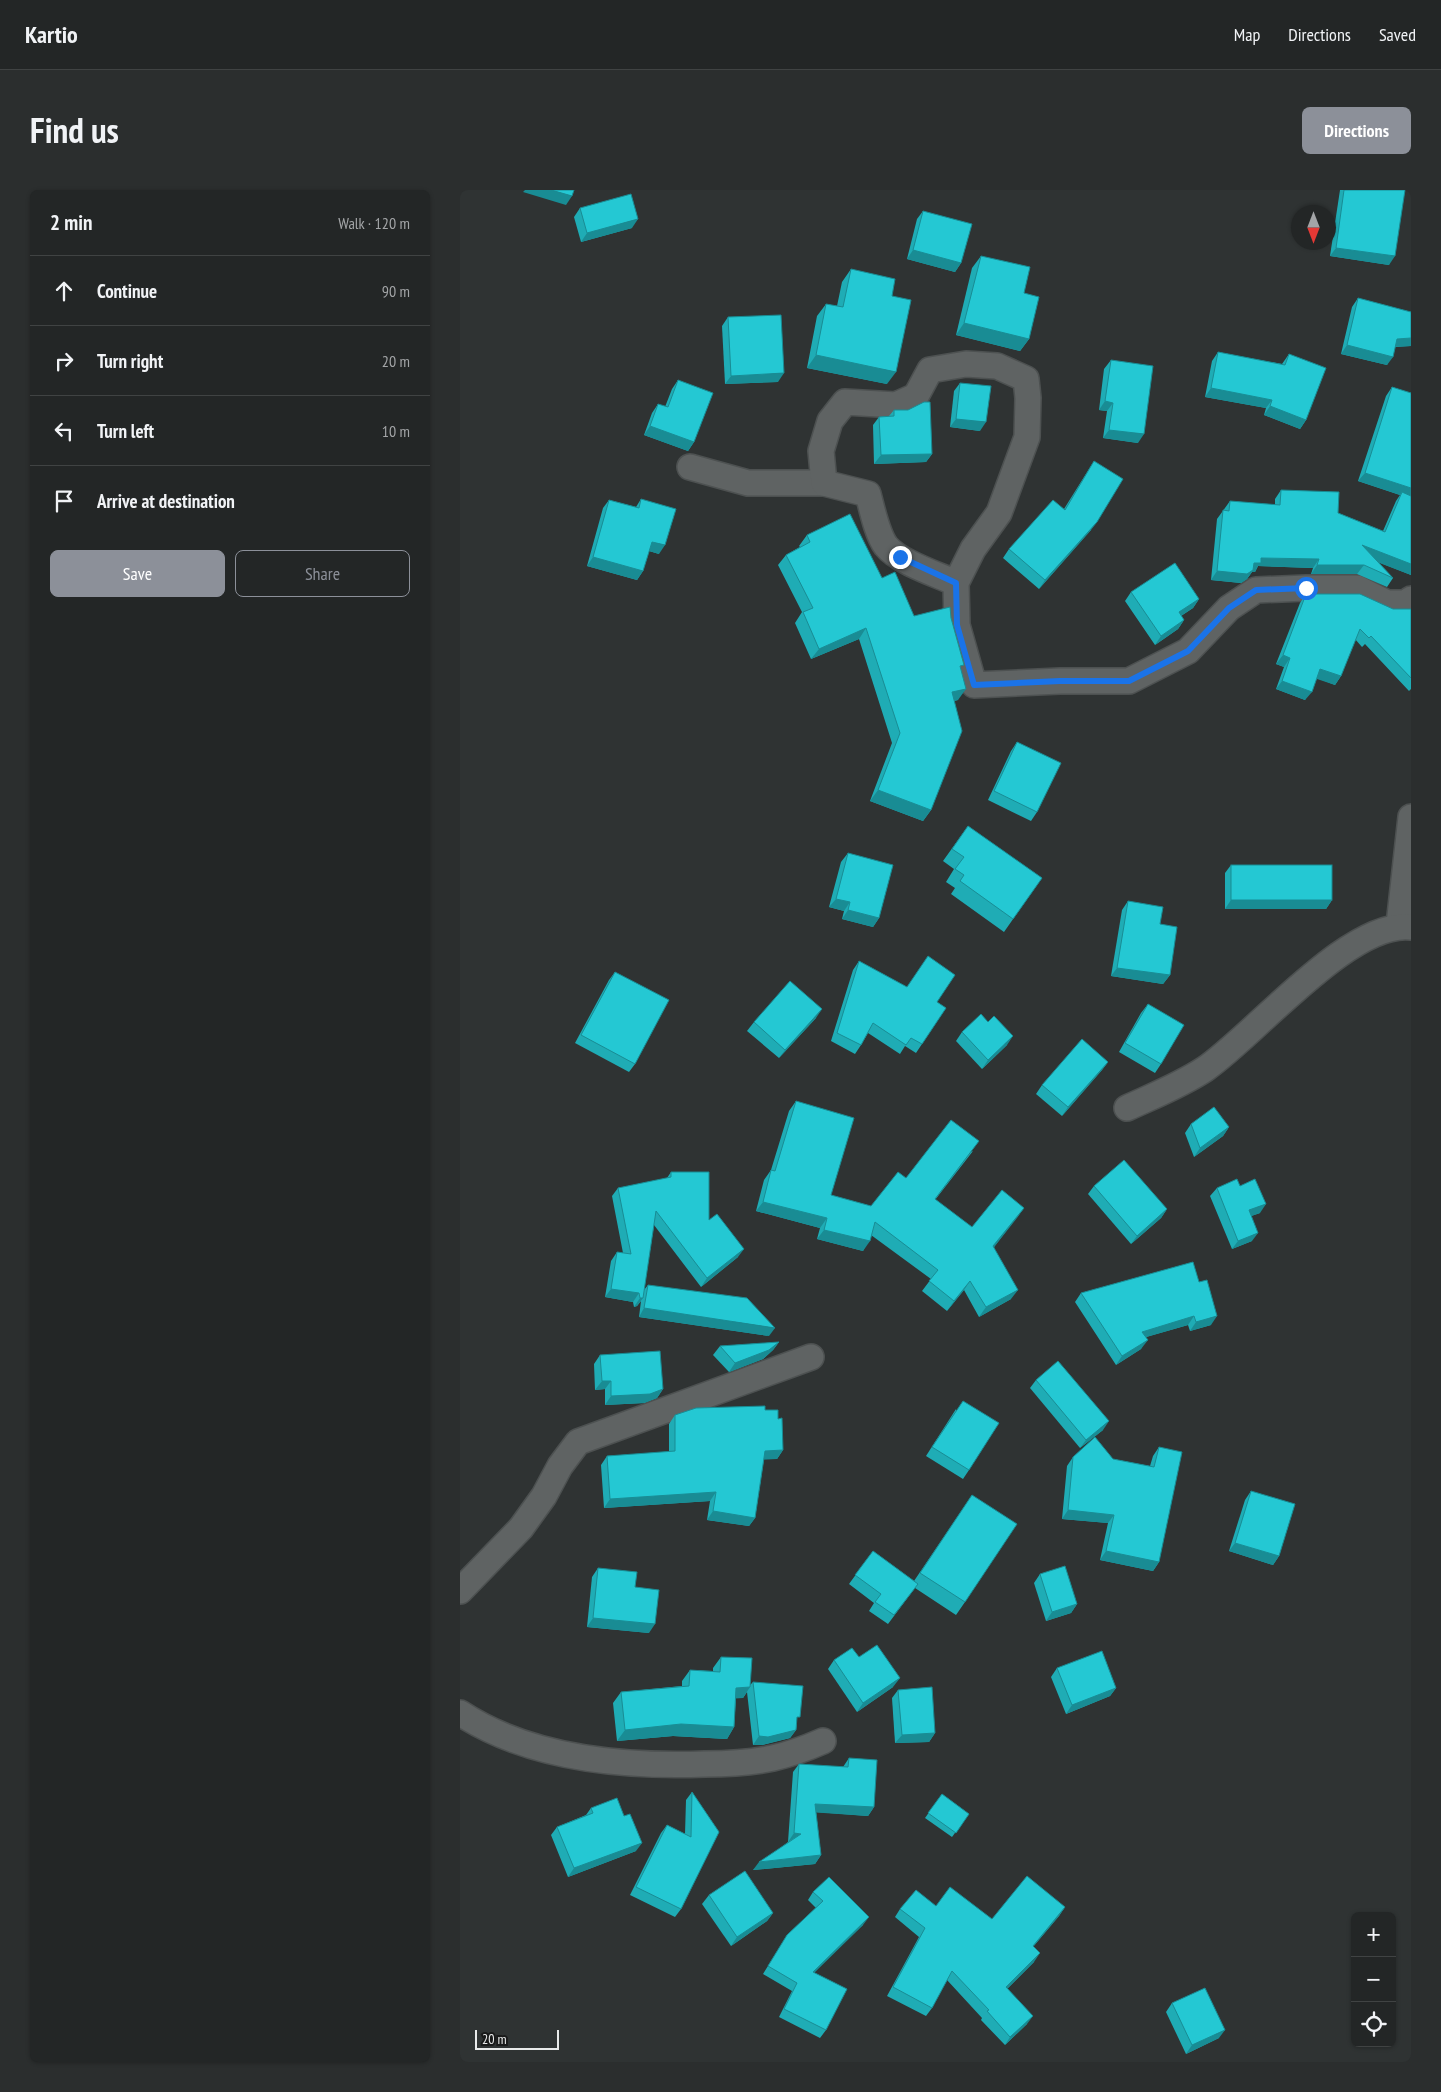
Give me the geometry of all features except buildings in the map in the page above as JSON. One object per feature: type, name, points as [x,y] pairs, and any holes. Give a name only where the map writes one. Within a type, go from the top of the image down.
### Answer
[{"type":"street","points":[[824,483],[820,451],[830,421],[845,402],[896,405],[916,396],[930,370],[966,364],[997,366],[1026,379],[1028,398],[1027,437],[999,513],[973,549],[956,583],[957,625],[974,685],[1060,681],[1129,681],[1188,651],[1229,608],[1256,590],[1357,588],[1387,602],[1406,602],[1411,599]]},
{"type":"street","points":[[690,467],[748,483],[824,483],[868,494],[886,546],[900,557],[956,583]]},
{"type":"street","points":[[1127,1108],[1205,1069],[1319,970],[1347,950],[1375,934],[1405,926],[1411,817]]},
{"type":"street","points":[[460,1591],[521,1528],[544,1496],[560,1466],[578,1442],[811,1357]]},
{"type":"street","points":[[460,1712],[488,1728],[534,1746],[605,1761],[639,1764],[673,1766],[740,1764],[790,1753],[823,1741]]},
{"type":"route","points":[[900,557],[956,583],[957,625],[974,685],[1060,681],[1129,681],[1188,651],[1229,608],[1256,590],[1306,588]]}]
